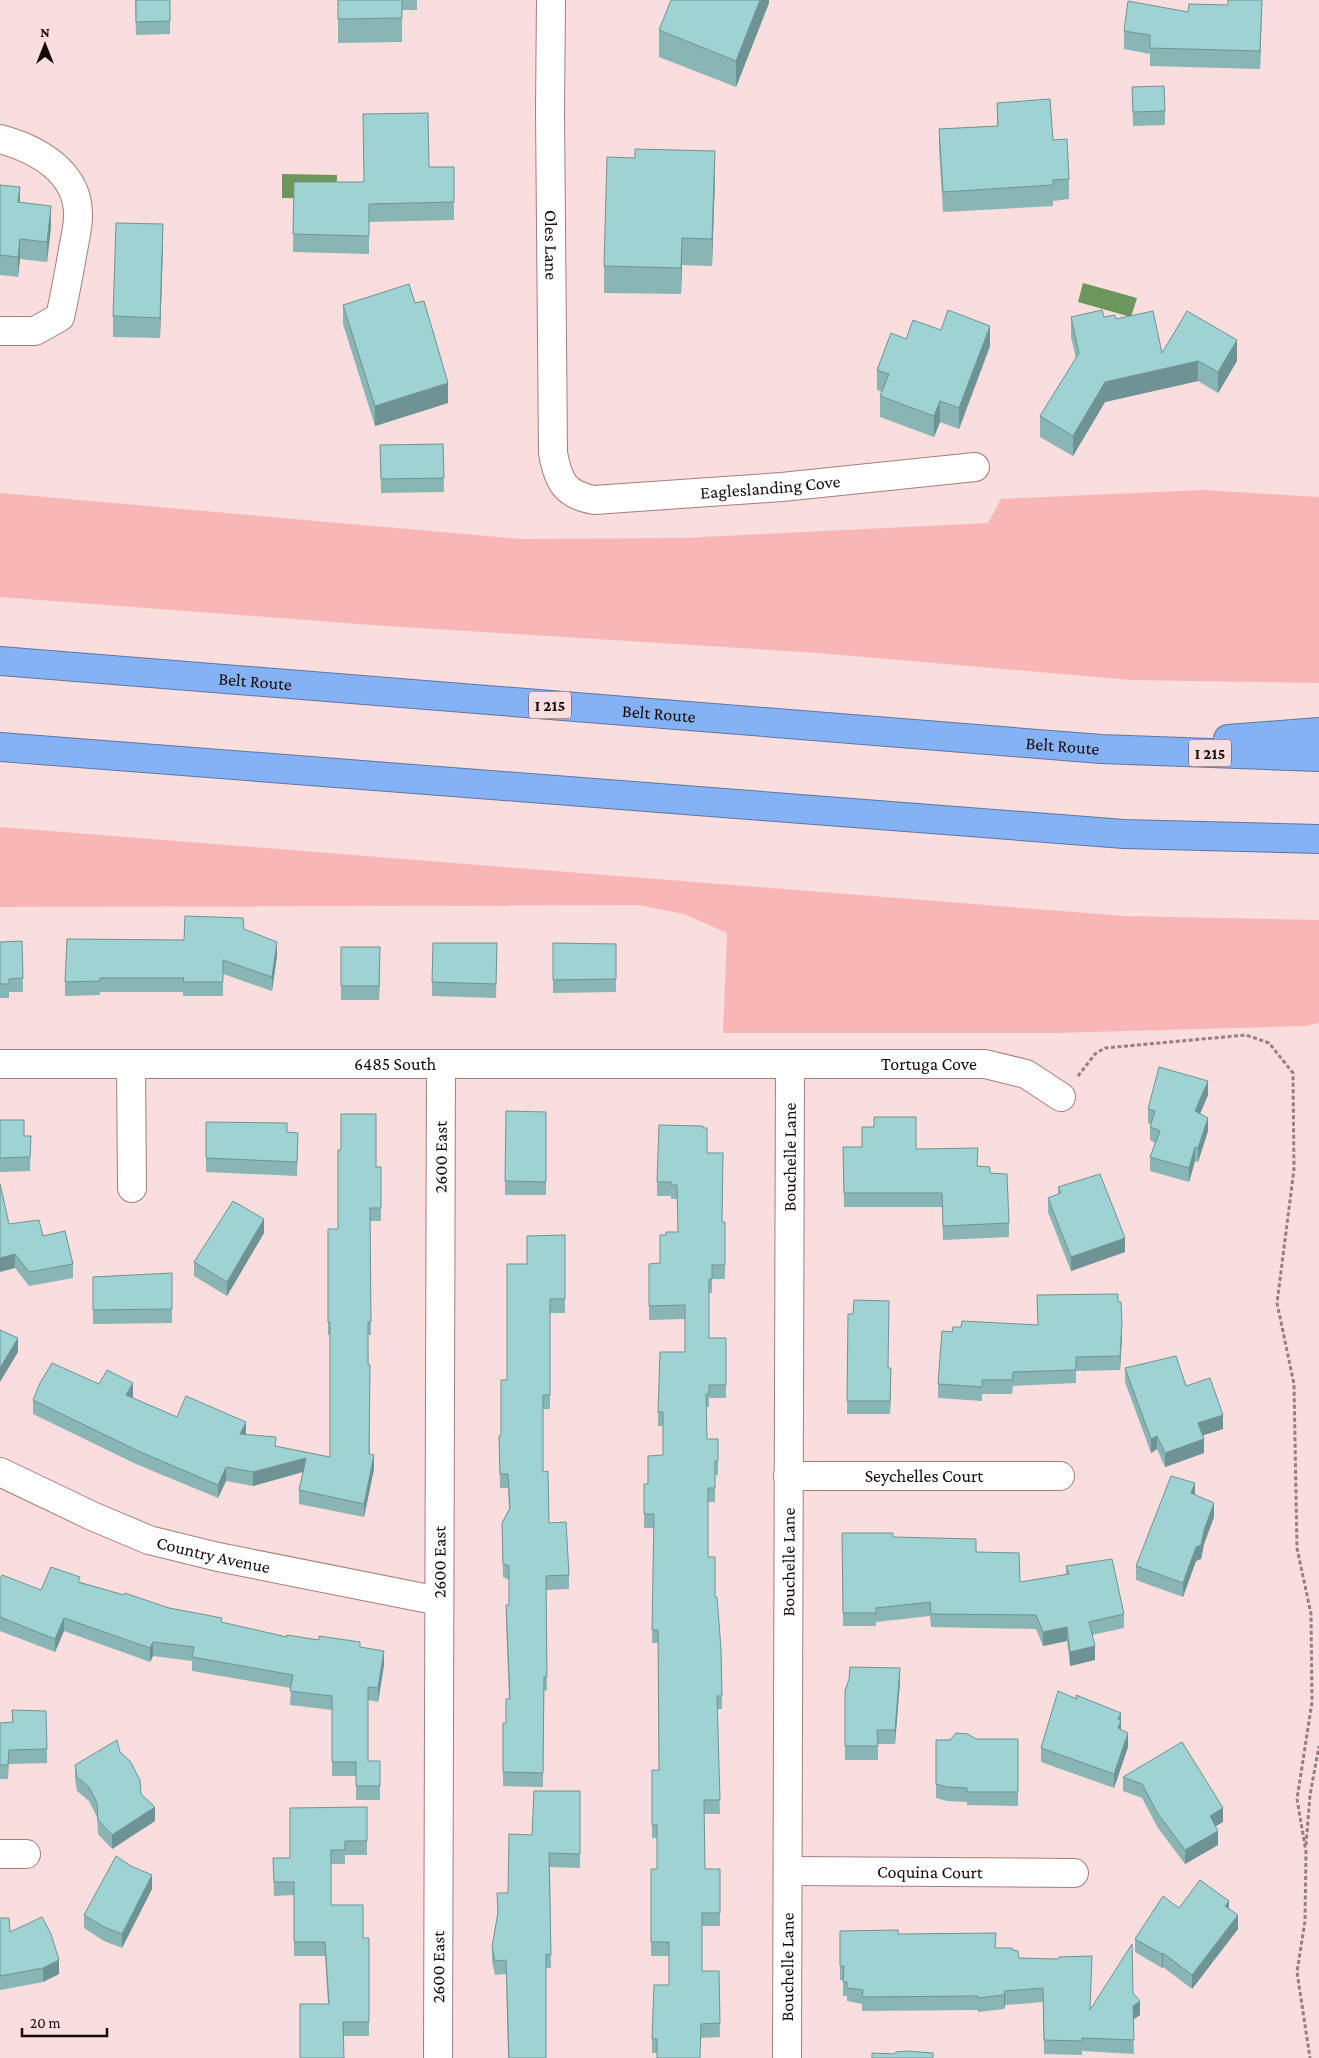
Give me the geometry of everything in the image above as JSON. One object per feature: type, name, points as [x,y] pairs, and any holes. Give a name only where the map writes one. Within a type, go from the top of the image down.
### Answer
[{"type":"highway","name":"Belt Route","points":[[0,661],[1101,749],[1319,757]]},
{"type":"highway","points":[[1101,749],[1319,732]]},
{"type":"highway","points":[[0,747],[1124,834],[1319,838]]},
{"type":"street","name":"Oles Lane","points":[[551,0],[550,121],[553,453],[559,477],[566,488]]},
{"type":"street","points":[[0,139],[38,154],[60,169],[75,192],[78,215],[60,318],[35,331],[0,331]]},
{"type":"street","name":"Eagleslanding Cove","points":[[566,488],[574,494],[594,500],[782,487],[975,467]]},
{"type":"street","name":"6485 South","points":[[0,1064],[790,1065]]},
{"type":"street","points":[[131,1064],[132,1188]]},
{"type":"street","name":"2600 East","points":[[438,2058],[441,1064]]},
{"type":"street","name":"Tortuga Cove","points":[[790,1065],[986,1064],[1026,1074],[1061,1097]]},
{"type":"street","name":"Bouchelle Lane","points":[[787,2058],[790,1065]]},
{"type":"street","name":"Country Avenue","points":[[0,1472],[92,1516],[149,1540],[218,1557],[439,1601]]},
{"type":"street","name":"Seychelles Court","points":[[788,1476],[1060,1476]]},
{"type":"street","name":"Coquina Court","points":[[788,1871],[1074,1873]]},
{"type":"path","points":[[1095,1054],[1105,1048],[1246,1035],[1269,1043],[1293,1072],[1294,1169],[1277,1303],[1294,1384],[1297,1548],[1311,1614],[1312,1702],[1297,1799],[1306,1852]]},
{"type":"path","points":[[1310,2058],[1297,1972],[1305,1921],[1306,1852],[1310,1795],[1319,1746]]},
{"type":"shaded area","points":[[282,174],[337,175],[336,199],[282,198]]},
{"type":"shaded area","points":[[1083,283],[1137,298],[1131,317],[1078,302]]},
{"type":"shaded area","points":[[1203,490],[1319,497],[1319,683],[1131,680],[818,653],[372,625],[0,597],[0,493],[521,539],[683,538],[988,523],[1001,499]]},
{"type":"shaded area","points":[[0,827],[1124,916],[1319,920],[1319,1023],[1306,1026],[1055,1033],[723,1033],[727,933],[684,914],[638,905],[0,907]]},
{"type":"building","points":[[136,0],[170,0],[170,21],[136,22]]},
{"type":"building","points":[[338,0],[402,0],[402,18],[338,19]]},
{"type":"building","points":[[671,0],[760,0],[736,61],[659,30]]},
{"type":"building","points":[[1228,0],[1262,0],[1260,51],[1150,48],[1150,35],[1124,31],[1128,1],[1188,12],[1189,4],[1228,5]]},
{"type":"building","points":[[1164,86],[1165,111],[1133,112],[1132,87]]},
{"type":"building","points":[[1050,99],[1053,140],[1067,139],[1069,179],[1053,180],[1053,185],[943,192],[939,129],[998,126],[997,103]]},
{"type":"building","points":[[428,113],[429,167],[454,167],[454,202],[369,204],[369,236],[293,234],[294,182],[364,182],[363,114]]},
{"type":"building","points":[[635,149],[715,151],[712,239],[682,238],[681,268],[604,266],[607,157],[635,158]]},
{"type":"building","points":[[0,185],[20,187],[18,202],[51,206],[47,242],[20,239],[18,257],[0,255]]},
{"type":"building","points":[[116,223],[163,224],[160,318],[113,316]]},
{"type":"building","points":[[409,284],[415,303],[424,301],[448,383],[375,406],[343,305]]},
{"type":"building","points":[[948,310],[990,326],[959,408],[940,401],[934,416],[880,396],[889,374],[877,370],[891,333],[906,339],[913,320],[941,330]]},
{"type":"building","points":[[1102,310],[1104,317],[1115,315],[1116,319],[1153,311],[1162,353],[1187,311],[1237,340],[1218,372],[1198,361],[1105,382],[1073,436],[1040,416],[1079,353],[1071,317]]},
{"type":"building","points":[[443,444],[444,478],[381,479],[380,445]]},
{"type":"building","points":[[185,916],[243,918],[244,929],[277,942],[272,977],[223,960],[223,982],[183,982],[184,978],[100,978],[100,981],[65,982],[67,939],[184,940]]},
{"type":"building","points":[[22,941],[23,978],[9,979],[9,984],[0,984],[0,942]]},
{"type":"building","points":[[433,943],[497,943],[496,984],[432,982]]},
{"type":"building","points":[[553,943],[616,944],[616,979],[553,980]]},
{"type":"building","points":[[341,947],[380,947],[379,986],[341,986]]},
{"type":"building","points":[[1159,1067],[1208,1081],[1195,1111],[1208,1118],[1198,1148],[1195,1147],[1189,1168],[1150,1157],[1160,1131],[1150,1127],[1155,1111],[1148,1109]]},
{"type":"building","points":[[506,1111],[546,1112],[546,1182],[505,1181]]},
{"type":"building","points":[[341,1114],[376,1114],[376,1167],[381,1167],[381,1208],[370,1208],[371,1322],[368,1322],[368,1365],[370,1365],[369,1454],[374,1455],[364,1504],[299,1490],[306,1458],[253,1472],[226,1467],[218,1485],[136,1450],[33,1400],[40,1383],[52,1363],[99,1384],[107,1370],[133,1383],[126,1395],[177,1417],[186,1396],[246,1422],[240,1434],[276,1437],[275,1446],[330,1457],[328,1229],[338,1229],[338,1150],[341,1150]]},
{"type":"building","points":[[874,1117],[916,1117],[916,1149],[978,1148],[977,1166],[990,1167],[990,1173],[1007,1174],[1009,1223],[943,1226],[942,1193],[844,1193],[843,1147],[862,1147],[862,1127],[874,1127]]},
{"type":"building","points":[[0,1120],[24,1120],[24,1136],[31,1136],[30,1157],[0,1158]]},
{"type":"building","points":[[206,1122],[287,1123],[287,1132],[298,1133],[297,1162],[206,1158]]},
{"type":"building","points":[[659,1125],[703,1126],[703,1128],[707,1128],[707,1153],[723,1153],[722,1222],[725,1222],[725,1265],[712,1265],[712,1279],[709,1279],[709,1338],[726,1338],[726,1385],[709,1385],[709,1394],[706,1394],[707,1439],[718,1439],[718,1461],[715,1461],[715,1488],[708,1488],[708,1557],[715,1557],[715,1597],[717,1597],[721,1649],[722,1696],[717,1696],[720,1800],[704,1800],[705,1869],[720,1869],[720,1913],[702,1913],[702,1971],[719,1971],[720,2023],[701,2024],[700,2058],[657,2058],[657,2039],[652,2039],[654,1985],[669,1985],[669,1942],[651,1942],[651,1869],[657,1869],[657,1825],[652,1825],[652,1770],[659,1770],[658,1630],[652,1630],[654,1514],[644,1514],[644,1484],[648,1484],[648,1456],[663,1455],[663,1412],[658,1412],[660,1352],[685,1352],[685,1305],[649,1306],[649,1264],[660,1263],[660,1235],[666,1235],[666,1232],[678,1232],[677,1185],[671,1185],[671,1182],[657,1182]]},
{"type":"building","points":[[1100,1174],[1125,1238],[1071,1257],[1048,1198],[1061,1193],[1058,1187]]},
{"type":"building","points":[[0,1184],[9,1224],[39,1220],[43,1236],[65,1231],[73,1264],[29,1272],[15,1254],[0,1258]]},
{"type":"building","points":[[233,1201],[264,1219],[227,1282],[194,1262]]},
{"type":"building","points":[[565,1235],[565,1299],[550,1299],[550,1395],[543,1395],[543,1472],[548,1471],[549,1523],[566,1522],[569,1575],[546,1576],[547,1677],[544,1677],[543,1773],[503,1772],[503,1723],[506,1723],[506,1699],[510,1699],[506,1605],[509,1605],[509,1566],[503,1564],[502,1523],[510,1508],[508,1474],[500,1474],[499,1436],[501,1435],[501,1380],[507,1380],[507,1264],[527,1264],[527,1236]]},
{"type":"building","points":[[172,1273],[172,1309],[93,1310],[93,1277]]},
{"type":"building","points":[[1118,1294],[1118,1302],[1121,1302],[1122,1322],[1120,1356],[1076,1357],[1076,1370],[1013,1372],[1012,1380],[982,1380],[982,1387],[938,1384],[942,1331],[952,1332],[953,1327],[961,1327],[962,1321],[1038,1325],[1037,1295]]},
{"type":"building","points":[[854,1300],[889,1301],[888,1368],[891,1368],[890,1401],[847,1401],[848,1314],[853,1314]]},
{"type":"building","points":[[0,1330],[18,1338],[0,1368]]},
{"type":"building","points":[[1176,1356],[1186,1386],[1210,1378],[1223,1415],[1198,1423],[1204,1439],[1165,1453],[1157,1436],[1151,1439],[1125,1368]]},
{"type":"building","points":[[1171,1476],[1195,1483],[1191,1493],[1214,1503],[1204,1530],[1201,1545],[1196,1547],[1183,1583],[1136,1566]]},
{"type":"building","points":[[842,1533],[893,1533],[893,1537],[976,1539],[976,1552],[1019,1553],[1020,1582],[1069,1574],[1066,1566],[1112,1559],[1124,1614],[1089,1622],[1095,1646],[1070,1652],[1067,1627],[1043,1632],[1036,1615],[931,1614],[930,1602],[876,1608],[876,1613],[843,1613]]},
{"type":"building","points":[[51,1567],[80,1577],[78,1582],[124,1595],[125,1593],[169,1608],[222,1618],[221,1622],[287,1637],[287,1635],[319,1640],[319,1636],[360,1642],[360,1647],[384,1651],[378,1688],[368,1687],[368,1761],[380,1761],[380,1786],[356,1786],[356,1762],[332,1762],[332,1696],[290,1691],[293,1675],[192,1657],[194,1647],[153,1642],[150,1648],[64,1618],[55,1639],[0,1617],[0,1579],[2,1575],[41,1590]]},
{"type":"building","points":[[850,1667],[900,1668],[895,1730],[877,1730],[878,1746],[845,1746],[845,1691]]},
{"type":"building","points":[[1058,1691],[1077,1699],[1076,1695],[1121,1713],[1118,1719],[1121,1721],[1118,1728],[1128,1733],[1114,1774],[1041,1748]]},
{"type":"building","points":[[12,1710],[46,1711],[47,1749],[9,1750],[8,1765],[0,1765],[0,1723],[13,1722]]},
{"type":"building","points":[[956,1733],[968,1734],[976,1739],[1018,1739],[1018,1792],[967,1792],[967,1788],[947,1787],[936,1784],[936,1740],[950,1740]]},
{"type":"building","points":[[117,1740],[120,1752],[130,1761],[140,1780],[141,1794],[155,1807],[112,1835],[98,1820],[97,1803],[89,1787],[77,1777],[75,1765]]},
{"type":"building","points":[[1182,1742],[1223,1808],[1210,1816],[1218,1831],[1185,1850],[1158,1814],[1142,1784],[1123,1777]]},
{"type":"building","points":[[534,1791],[580,1791],[580,1854],[549,1853],[551,1955],[546,1954],[546,2058],[509,2058],[506,1960],[495,1961],[492,1947],[498,1912],[497,1893],[508,1893],[509,1834],[532,1835]]},
{"type":"building","points":[[367,1807],[367,1841],[345,1841],[345,1850],[331,1850],[331,1905],[363,1905],[363,1938],[369,1938],[369,2022],[343,2022],[344,2058],[300,2058],[300,2004],[329,2004],[325,1942],[294,1942],[294,1882],[274,1882],[273,1858],[290,1858],[290,1808]]},
{"type":"building","points":[[116,1856],[131,1866],[152,1875],[122,1934],[104,1927],[84,1915]]},
{"type":"building","points":[[1200,1880],[1229,1901],[1225,1906],[1238,1915],[1192,1975],[1163,1953],[1135,1939],[1163,1896],[1179,1908]]},
{"type":"building","points":[[42,1917],[51,1934],[59,1960],[43,1968],[0,1976],[0,1918],[9,1918],[10,1932]]},
{"type":"building","points":[[898,1930],[898,1934],[996,1933],[995,1948],[1012,1948],[1012,1950],[1018,1951],[1019,1958],[1058,1959],[1059,1957],[1092,1956],[1090,2010],[1132,1944],[1133,1993],[1140,2001],[1133,2006],[1134,2040],[1082,2038],[1082,2041],[1044,2040],[1043,1988],[1005,1991],[1004,1995],[978,1998],[978,1996],[862,1997],[863,1990],[847,1988],[847,1982],[843,1982],[844,1966],[840,1966],[840,1931]]},
{"type":"building","points":[[907,2051],[933,2053],[933,2058],[872,2058],[872,2053],[894,2054]]}]
